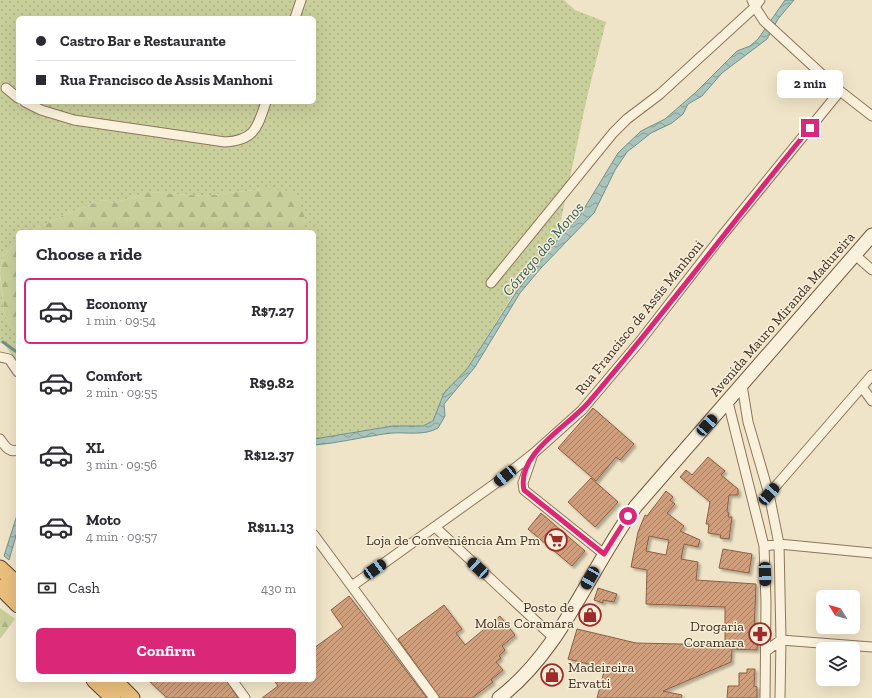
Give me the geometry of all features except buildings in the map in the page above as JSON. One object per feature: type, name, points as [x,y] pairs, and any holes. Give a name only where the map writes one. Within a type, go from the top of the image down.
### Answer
[{"type":"highway","points":[[0,568],[16,600]]},
{"type":"highway","points":[[96,682],[112,698]]},
{"type":"highway","points":[[116,682],[132,698]]},
{"type":"main road","name":"Avenida Mauro Miranda Madureira","points":[[499,698],[526,674],[555,639],[620,527],[636,506],[872,235]]},
{"type":"street","points":[[297,16],[301,0]]},
{"type":"street","points":[[491,283],[613,133],[627,119],[660,94],[756,2],[764,21],[840,91],[872,116]]},
{"type":"street","points":[[6,88],[16,96]]},
{"type":"street","name":"Rua Francisco de Assis Manhoni","points":[[352,586],[496,484],[534,453],[582,410],[631,352],[721,237],[840,91]]},
{"type":"street","points":[[29,104],[41,110],[74,120],[225,142],[238,141],[250,136],[254,132],[265,104]]},
{"type":"street","points":[[855,255],[872,270]]},
{"type":"street","points":[[0,356],[5,357],[12,362],[16,369]]},
{"type":"street","points":[[769,494],[872,375]]},
{"type":"street","points":[[728,402],[764,546],[766,651],[765,695],[780,695],[781,640],[779,544],[769,494],[748,422],[742,385]]},
{"type":"street","points":[[862,387],[872,401]]},
{"type":"street","points":[[0,439],[10,451],[16,450]]},
{"type":"street","points":[[534,453],[523,483],[524,490],[604,554]]},
{"type":"street","points":[[435,527],[555,639]]},
{"type":"street","points":[[316,537],[434,698]]},
{"type":"street","points":[[764,546],[779,544],[872,553]]},
{"type":"street","points":[[766,651],[781,640],[872,648]]},
{"type":"street","points":[[233,682],[245,698]]},
{"type":"green space","points":[[0,0],[564,0],[575,10],[606,22],[588,93],[559,229],[559,238],[511,298],[467,369],[444,393],[433,421],[423,426],[393,426],[316,439],[316,230],[305,230],[305,221],[263,189],[205,196],[149,192],[115,203],[103,200],[68,213],[34,230],[16,230],[16,243],[2,257],[0,273]]},
{"type":"green space","points":[[263,189],[291,191],[304,214],[305,230],[34,230],[68,213],[103,200],[115,203],[149,192],[205,196]]},
{"type":"green space","points":[[16,243],[16,332],[8,322],[4,311],[0,273],[2,257]]},
{"type":"green space","points":[[0,276],[4,311],[8,322],[16,332],[16,360],[4,344],[0,343]]},
{"type":"green space","points":[[0,608],[15,619],[0,639]]},
{"type":"water","points":[[785,0],[794,0],[778,19],[767,39],[722,73],[702,96],[688,104],[683,114],[672,123],[651,133],[627,152],[615,170],[594,213],[541,268],[520,293],[475,367],[444,404],[445,416],[438,428],[421,433],[392,433],[316,445],[316,439],[393,426],[423,426],[433,421],[444,393],[467,369],[517,291],[559,238],[579,217],[618,153],[641,131],[665,119],[696,92],[737,51],[750,46],[758,39]]},
{"type":"water","points":[[16,518],[16,536],[9,560],[4,556]]},
{"type":"waterway","points":[[3,342],[16,352]]},
{"type":"place","name":"Loja de Conveniência Am Pm","points":[[556,540]]},
{"type":"place","name":"Posto de Molas Coramara","points":[[590,615]]},
{"type":"place","name":"Drogaria Coramara","points":[[760,634]]},
{"type":"place","name":"Madeireira Ervatti","points":[[552,675]]},
{"type":"route","points":[[628,516],[604,554],[524,490],[523,483],[534,453],[582,410],[641,340],[721,237],[810,128]]},
{"type":"water label","name":"Córrego dos Monos","points":[[543,249]]}]
